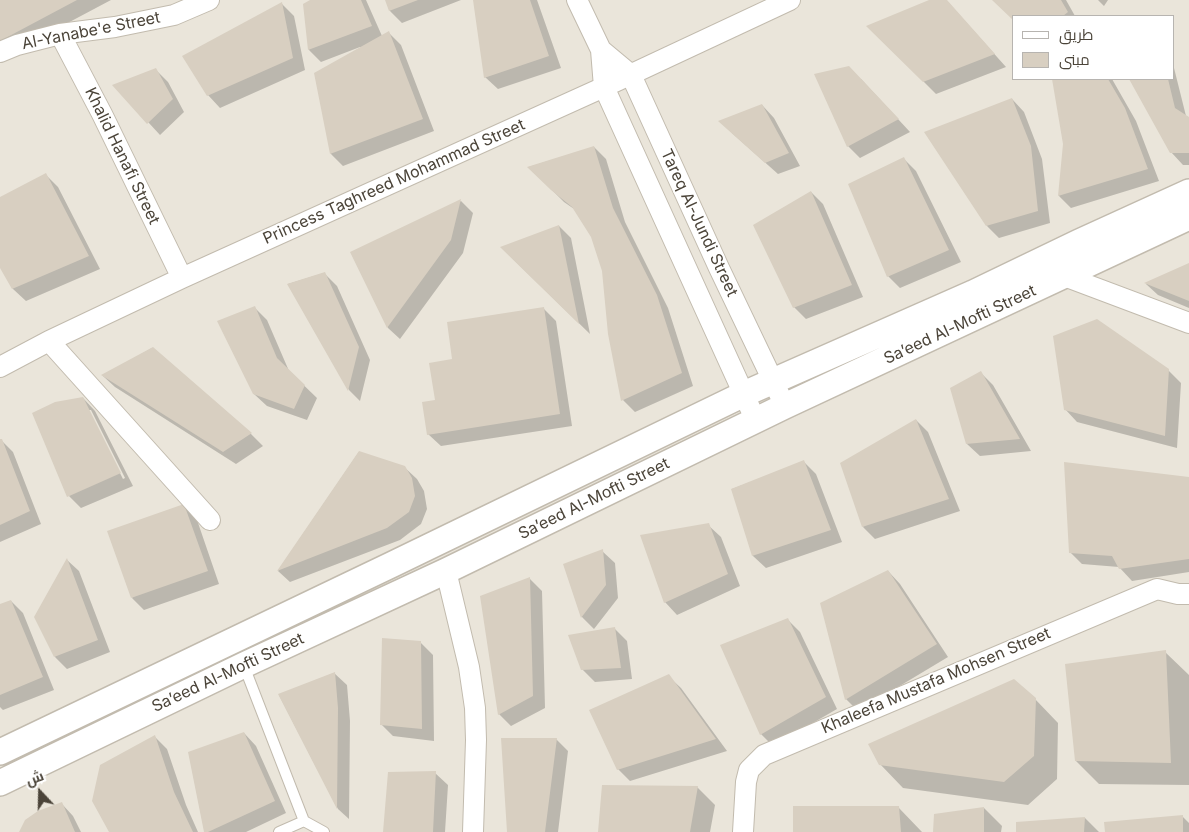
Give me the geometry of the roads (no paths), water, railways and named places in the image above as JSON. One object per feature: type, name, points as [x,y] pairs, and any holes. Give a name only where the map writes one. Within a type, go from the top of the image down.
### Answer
[{"type":"street","name":"Al-Yanabe'e Street","points":[[0,52],[17,45],[60,34],[115,27],[171,8],[209,0]]},
{"type":"street","name":"Tareq Al-Jundi Street","points":[[577,0],[601,50],[604,87],[756,421]]},
{"type":"street","name":"Princess Taghreed Mohammad Street","points":[[0,368],[49,341],[182,278],[604,87],[790,0]]},
{"type":"street","name":"Khalid Hanafi Street","points":[[60,34],[102,114],[182,278]]},
{"type":"street","name":"Tareq Al-Jundi Street","points":[[601,50],[631,74],[719,268],[785,406]]},
{"type":"street","name":"Sa’eed Al-Mofti Street","points":[[0,752],[391,566],[744,394],[973,292],[1189,192]]},
{"type":"street","name":"Sa’eed Al-Mofti Street","points":[[0,783],[244,665],[446,571],[785,406],[1189,217]]},
{"type":"street","points":[[692,280],[719,268]]},
{"type":"street","points":[[1064,276],[1189,323]]},
{"type":"street","points":[[49,341],[210,520]]},
{"type":"street","points":[[446,571],[469,667],[475,708],[474,832]]},
{"type":"street","name":"Khaleefa Mustafa Mohsen Street","points":[[742,832],[746,782],[749,770],[764,755],[1158,589],[1178,594],[1189,594]]},
{"type":"lane","points":[[244,665],[304,821],[324,832]]},
{"type":"lane","points":[[279,832],[304,821]]}]
